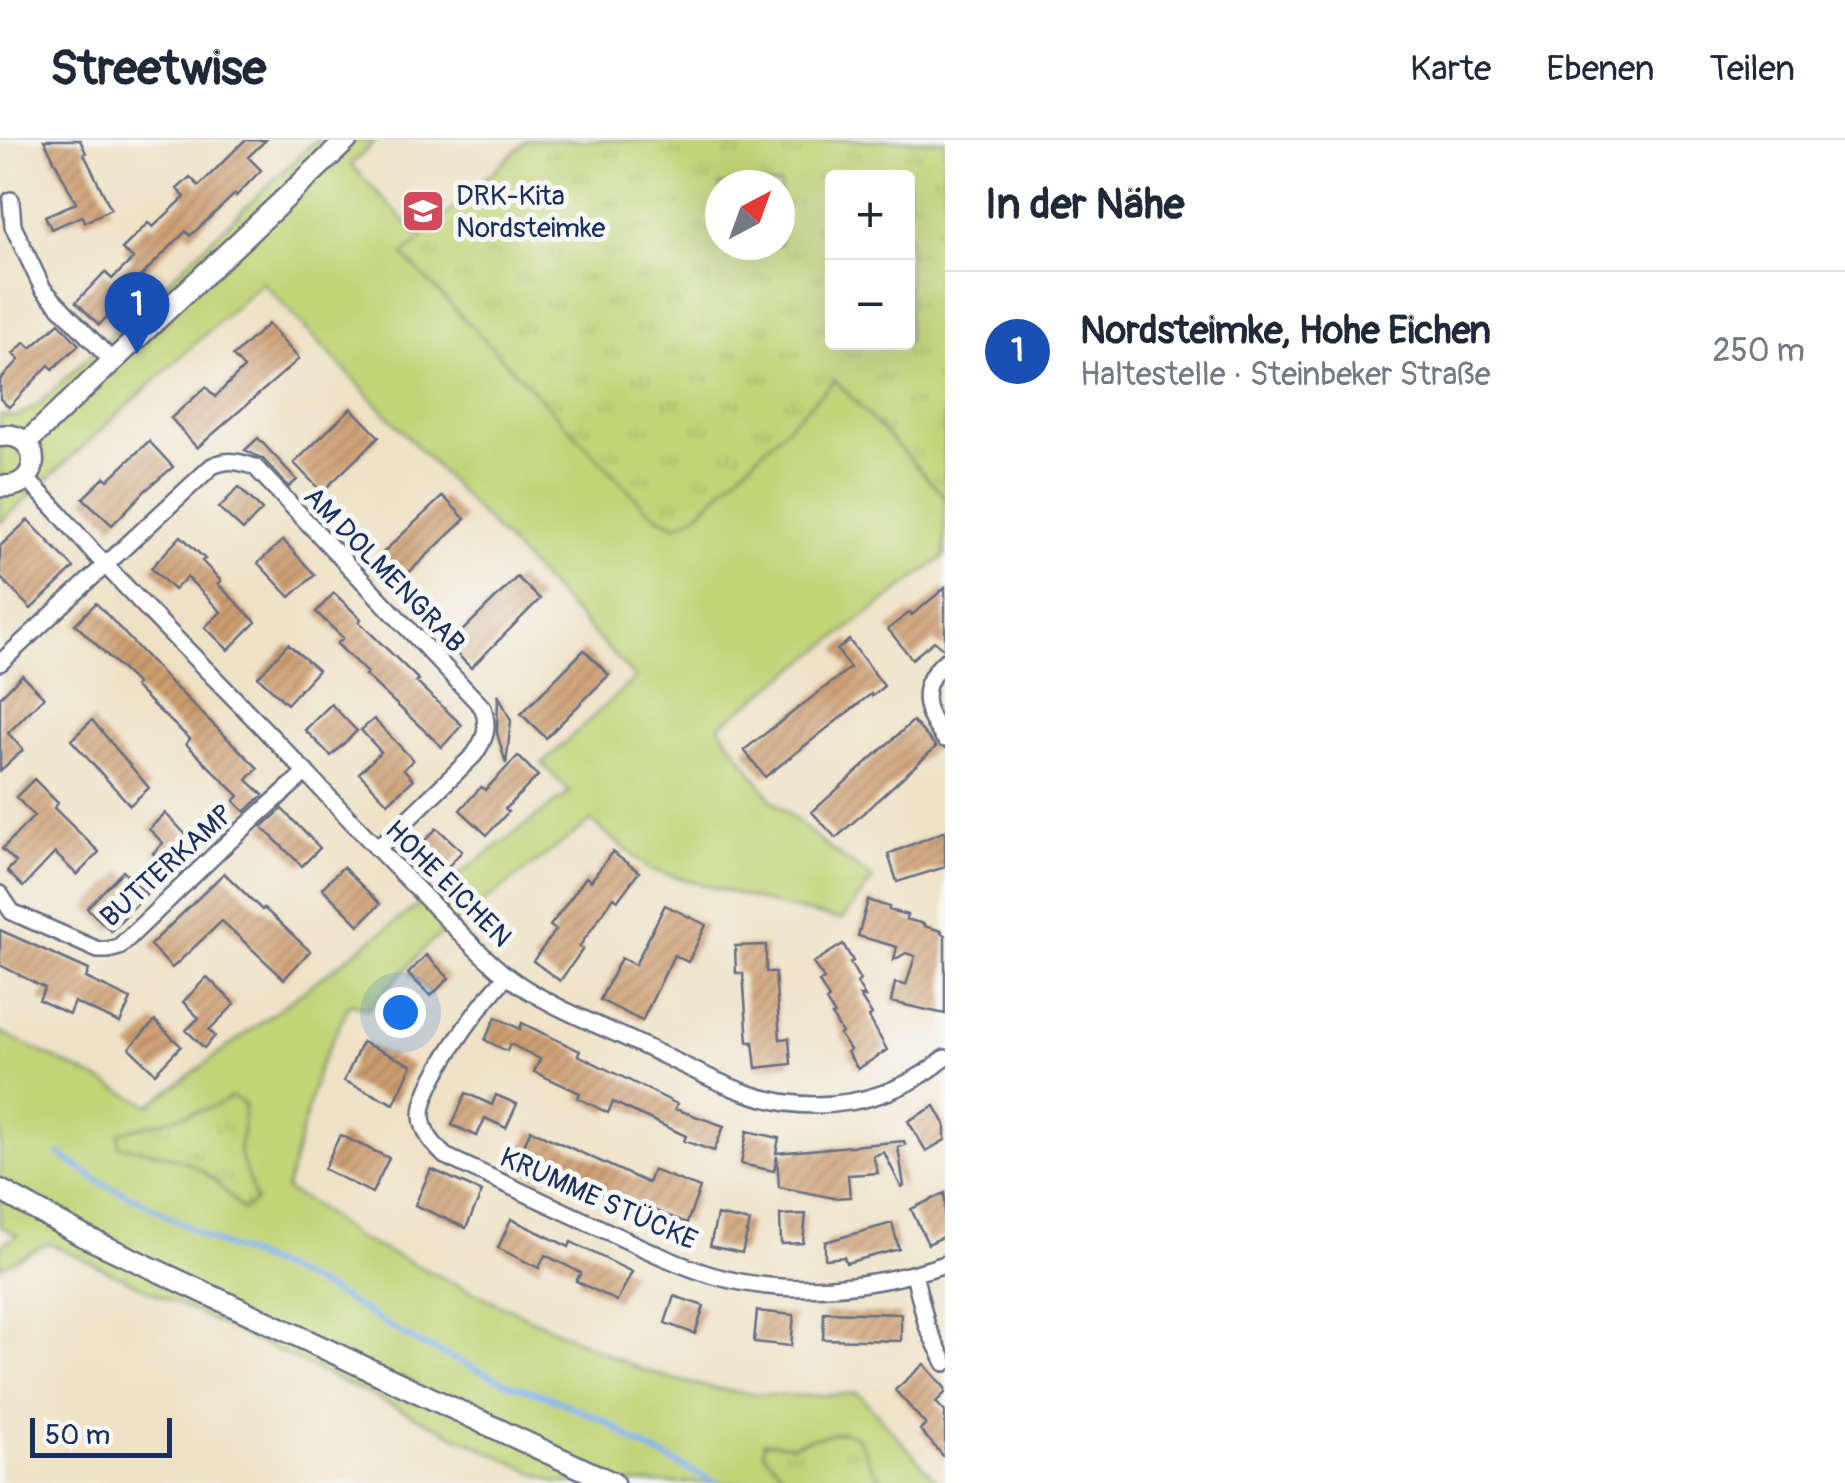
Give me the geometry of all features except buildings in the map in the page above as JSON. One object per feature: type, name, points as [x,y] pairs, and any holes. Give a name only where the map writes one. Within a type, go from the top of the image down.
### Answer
[{"type":"street","points":[[26,442],[348,140]]},
{"type":"street","points":[[11,200],[13,226],[44,289],[112,361]]},
{"type":"street","points":[[0,436],[18,436],[26,442],[33,461],[26,479],[17,485],[0,486]]},
{"type":"street","name":"AM DOLMENGRAB","points":[[104,564],[212,466],[238,461],[255,467],[483,708],[488,723],[485,740],[474,755],[377,849]]},
{"type":"street","name":"HOHE EICHEN","points":[[26,479],[377,849],[507,976],[558,1007],[724,1084],[770,1100],[815,1105],[878,1096],[906,1085],[945,1058]]},
{"type":"street","points":[[0,663],[104,564]]},
{"type":"street","points":[[945,662],[932,673],[926,697],[928,714],[945,740]]},
{"type":"street","name":"BUTTERKAMP","points":[[0,894],[12,912],[98,950],[119,947],[306,772]]},
{"type":"street","name":"KRUMME STÜCKE","points":[[507,976],[482,1003],[448,1054],[424,1102],[425,1130],[445,1156],[658,1255],[714,1276],[766,1285],[817,1287],[885,1281],[945,1264]]},
{"type":"street","points":[[0,1190],[83,1236],[613,1483]]},
{"type":"street","points":[[914,1274],[927,1326],[945,1363]]},
{"type":"green space","points":[[316,140],[376,140],[351,165],[422,238],[527,140],[945,140],[915,304],[915,170],[825,170],[825,195],[696,515],[835,379],[945,497],[945,556],[719,726],[772,800],[873,879],[842,920],[651,870],[591,821],[431,942],[368,1009],[350,1003],[318,1070],[286,1190],[314,1205],[353,1236],[637,1368],[693,1384],[746,1393],[858,1393],[939,1483],[887,1483],[843,1432],[793,1445],[764,1443],[789,1477],[803,1482],[836,1483],[556,1483],[49,1243],[0,1267],[0,1246],[17,1235],[0,1226],[0,1032],[150,1105],[570,792],[542,764],[635,678],[262,282],[0,523],[0,415],[16,417],[38,405]]},
{"type":"green space","points":[[527,140],[945,140],[945,497],[835,380],[696,515],[677,525],[645,507],[403,255]]},
{"type":"green space","points":[[232,1097],[245,1104],[239,1152],[256,1201],[243,1210],[209,1176],[188,1163],[119,1146],[119,1133],[213,1107]]},
{"type":"green space","points":[[843,1432],[858,1439],[873,1469],[887,1483],[794,1481],[764,1453],[764,1442],[793,1445]]},
{"type":"waterway","points":[[59,1154],[102,1183],[213,1241],[334,1293],[416,1342],[607,1422],[637,1443],[716,1483]]},
{"type":"place","name":"DRK-Kita Nordsteimke","points":[[423,211]]},
{"type":"place","name":"Nordsteimke, Hohe Eichen","points":[[137,354]]}]
